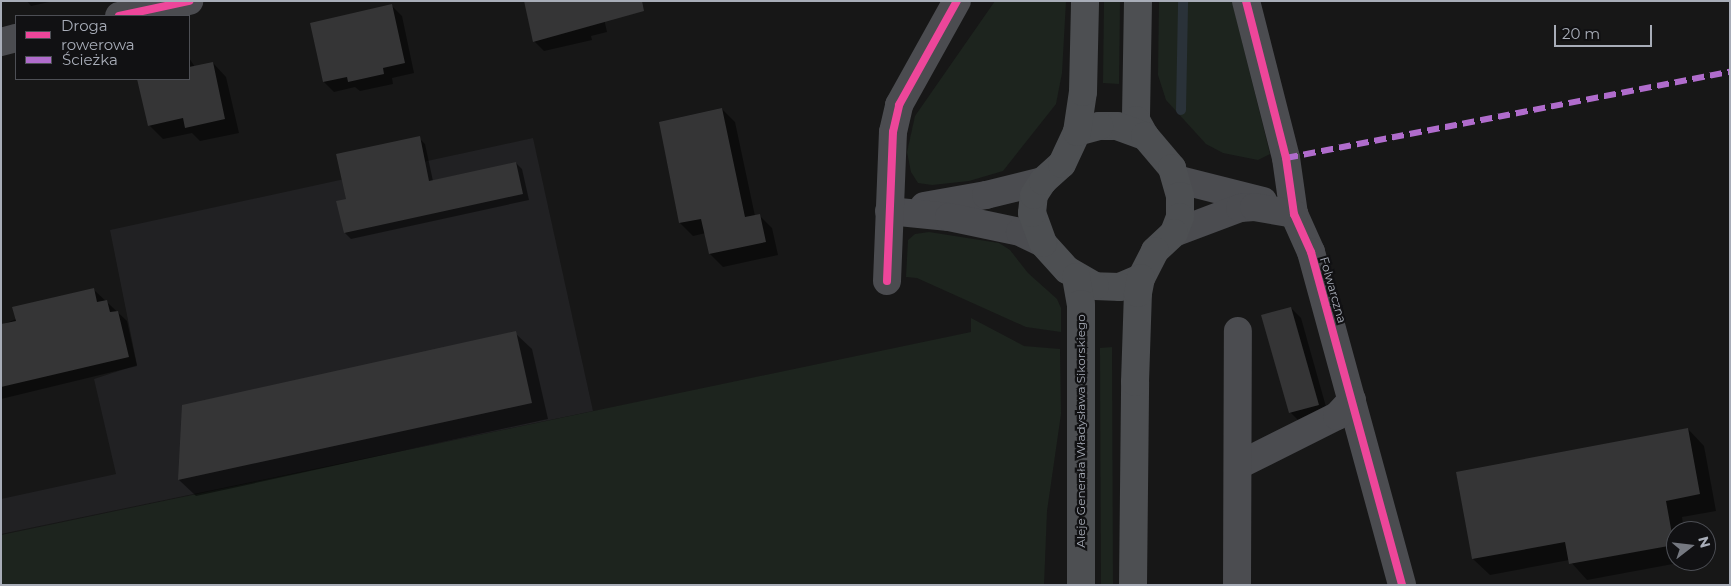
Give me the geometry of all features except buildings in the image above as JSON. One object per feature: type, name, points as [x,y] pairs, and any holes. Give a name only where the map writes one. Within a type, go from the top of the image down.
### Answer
[{"type":"main road","points":[[1085,1],[1083,92],[1077,132],[1062,164],[1043,181],[1034,195],[1032,213],[1043,243],[1053,257],[1076,277],[1095,286],[1120,288],[1141,278]]},
{"type":"main road","points":[[1133,585],[1138,293],[1141,278],[1155,251],[1174,233],[1181,204],[1176,179],[1166,158],[1145,136],[1136,120],[1138,1]]},
{"type":"main road","points":[[1077,132],[1099,126],[1117,126],[1145,136]]},
{"type":"main road","name":"Aleje Generała Władysława Sikorskiego","points":[[1076,277],[1081,304],[1081,585]]},
{"type":"street","points":[[124,15],[189,1]]},
{"type":"street","points":[[887,281],[893,132],[898,105],[957,1]]},
{"type":"street","name":"Folwarczna","points":[[1246,1],[1286,158],[1294,214],[1311,252],[1402,585]]},
{"type":"street","points":[[1,42],[15,38]]},
{"type":"street","points":[[1176,179],[1272,203],[1294,214]]},
{"type":"street","points":[[889,211],[986,195],[1043,181]]},
{"type":"street","points":[[1174,233],[1240,208],[1254,207],[1294,214]]},
{"type":"street","points":[[889,211],[949,217],[1020,232],[1043,243]]},
{"type":"street","points":[[1237,585],[1239,466],[1238,331]]},
{"type":"street","points":[[1239,466],[1337,416],[1352,400]]},
{"type":"shaded area","points":[[995,1],[1066,1],[1062,73],[1056,104],[1003,171],[969,181],[932,185],[918,183],[911,172],[907,152],[915,116]]},
{"type":"shaded area","points":[[1104,1],[1120,1],[1119,84],[1103,83]]},
{"type":"shaded area","points":[[1159,1],[1232,1],[1270,154],[1258,160],[1223,153],[1206,144],[1166,100],[1158,75]]},
{"type":"shaded area","points":[[533,138],[593,411],[1,534],[1,499],[116,474],[94,379],[137,365],[110,230]]},
{"type":"shaded area","points":[[929,232],[999,243],[1010,250],[1028,273],[1057,299],[1061,308],[1061,332],[1026,327],[917,278],[906,277],[908,240],[915,234]]},
{"type":"shaded area","points":[[971,318],[1024,346],[1060,349],[1061,414],[1047,511],[1044,585],[1,585],[1,535],[971,332]]},
{"type":"shaded area","points":[[1112,347],[1113,585],[1101,585],[1100,348]]},
{"type":"waterway","points":[[1181,110],[1183,1]]},
{"type":"marked path","points":[[1286,158],[1730,72]]},
{"type":"cycle path","points":[[124,15],[189,1]]},
{"type":"cycle path","points":[[887,281],[893,132],[899,105],[957,1]]},
{"type":"cycle path","points":[[1246,1],[1286,158],[1294,214],[1311,252],[1402,585]]}]
